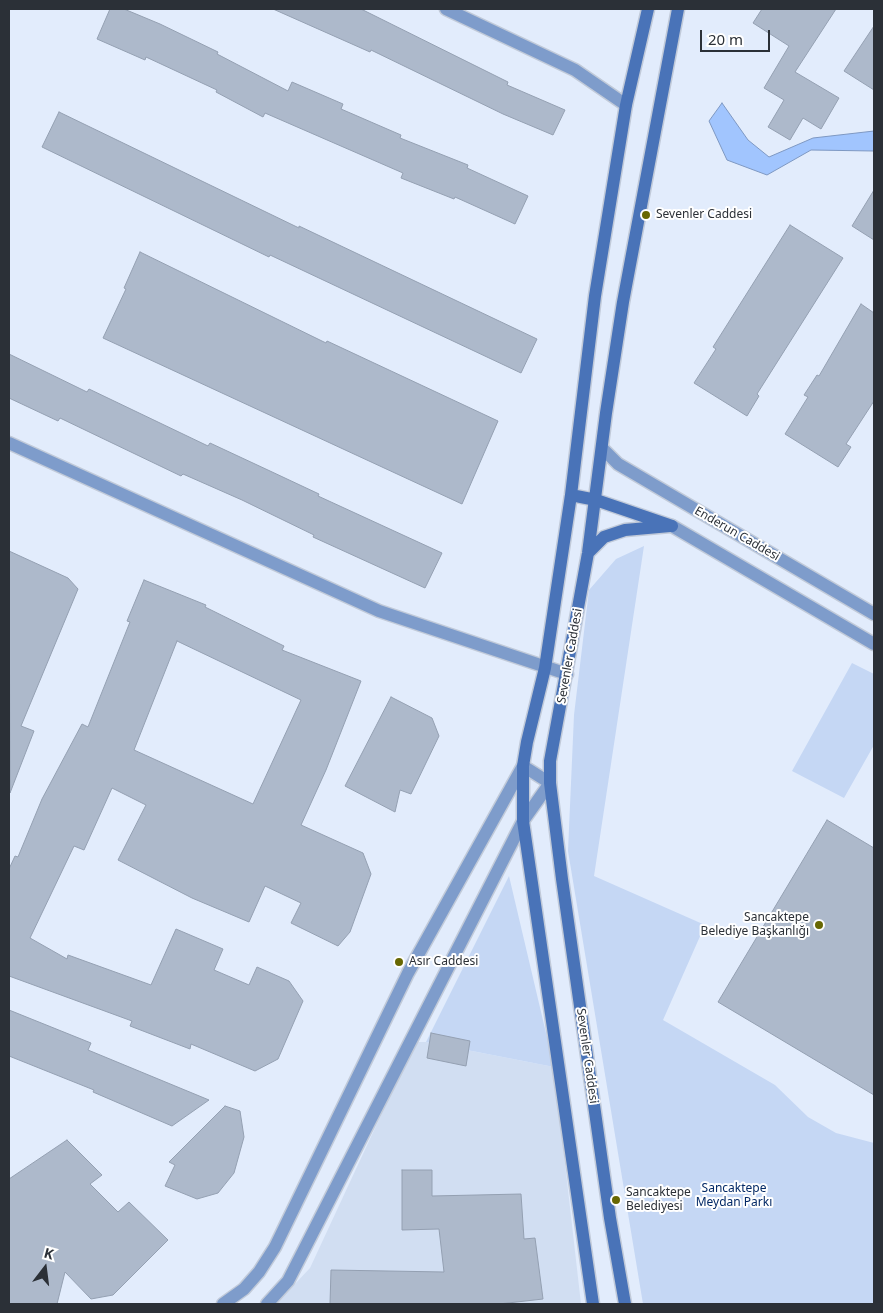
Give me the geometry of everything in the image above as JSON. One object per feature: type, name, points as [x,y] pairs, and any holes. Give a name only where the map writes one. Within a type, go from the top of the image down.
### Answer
[{"type":"main road","name":"Sevenler Caddesi","points":[[593,1304],[523,821],[523,766],[526,742],[545,668],[571,495],[595,296],[626,105],[648,9]]},
{"type":"main road","name":"Sevenler Caddesi","points":[[625,1304],[610,1218],[550,783],[550,761],[588,553],[603,449],[606,413],[625,293],[678,9]]},
{"type":"main road","points":[[571,495],[596,500],[672,526]]},
{"type":"main road","points":[[588,553],[604,537],[625,530],[672,526]]},
{"type":"street","points":[[446,9],[575,70],[626,105]]},
{"type":"street","points":[[9,443],[379,611],[567,674]]},
{"type":"street","name":"Enderun Caddesi","points":[[603,449],[618,464],[874,614]]},
{"type":"street","name":"Enderun Caddesi","points":[[672,526],[874,644]]},
{"type":"street","points":[[223,1304],[244,1288],[259,1272],[275,1246],[408,973],[523,766],[550,783],[523,821],[288,1282],[267,1304]]},
{"type":"shaded area","points":[[415,1042],[426,1042],[554,1067],[581,1304],[276,1304],[310,1268]]},
{"type":"green space","name":"Sancaktepe Meydan Parkı","points":[[644,546],[594,876],[705,925],[663,1020],[775,1085],[808,1117],[836,1133],[874,1143],[874,1304],[643,1304],[568,851],[574,715],[589,590],[616,559]]},
{"type":"green space","points":[[852,663],[874,674],[874,745],[844,798],[792,771]]},
{"type":"green space","points":[[509,876],[554,1067],[426,1042]]},
{"type":"water","points":[[722,103],[748,140],[769,157],[813,138],[874,131],[874,151],[811,150],[767,175],[727,160],[709,121]]},
{"type":"building","points":[[110,9],[124,9],[160,24],[218,52],[217,54],[288,91],[292,82],[343,104],[341,109],[401,135],[400,138],[468,165],[467,168],[528,196],[515,224],[455,197],[454,199],[401,178],[403,173],[265,113],[263,117],[216,92],[217,90],[146,57],[145,60],[97,39]]},
{"type":"building","points":[[273,9],[361,9],[508,82],[507,85],[565,110],[553,135],[503,114],[371,50],[370,52]]},
{"type":"building","points":[[762,9],[836,9],[795,72],[839,98],[821,129],[803,118],[790,140],[768,127],[784,100],[764,88],[789,46],[753,23]]},
{"type":"building","points":[[874,26],[874,90],[844,71]]},
{"type":"building","points":[[59,112],[299,228],[299,226],[537,339],[521,373],[270,255],[269,257],[42,147]]},
{"type":"building","points":[[874,190],[874,240],[852,226]]},
{"type":"building","points":[[790,225],[843,258],[757,394],[759,396],[747,416],[694,383],[716,349],[713,347]]},
{"type":"building","points":[[140,252],[326,343],[327,341],[498,421],[462,504],[103,338],[126,289],[124,288]]},
{"type":"building","points":[[861,304],[874,313],[874,401],[846,444],[851,447],[838,467],[785,434],[808,397],[804,395],[817,375],[819,376]]},
{"type":"building","points":[[9,354],[87,392],[89,389],[208,446],[210,443],[319,494],[318,496],[442,553],[425,588],[313,537],[314,535],[242,500],[183,474],[181,476],[60,418],[58,421],[9,398]]},
{"type":"building","points":[[9,551],[68,578],[78,589],[21,726],[34,731],[10,793]]},
{"type":"building","points":[[144,580],[206,605],[205,607],[284,646],[282,650],[361,681],[326,770],[301,825],[363,853],[371,874],[350,932],[338,946],[291,923],[301,903],[265,886],[249,922],[192,898],[118,860],[146,805],[112,788],[84,850],[74,846],[30,938],[67,959],[68,955],[151,985],[176,929],[223,949],[214,970],[249,985],[257,967],[289,981],[303,1001],[278,1059],[255,1071],[191,1044],[190,1049],[130,1026],[132,1021],[9,976],[9,869],[15,856],[18,857],[42,799],[82,724],[88,727],[130,622],[127,621]],"holes":[[[177,641],[301,700],[253,804],[134,750]]]},
{"type":"building","points":[[391,697],[432,718],[439,736],[411,794],[400,790],[395,812],[345,786]]},
{"type":"building","name":"Sancaktepe Belediye Başkanlığı","points":[[827,820],[874,848],[874,1095],[718,1002]]},
{"type":"building","points":[[9,1010],[91,1043],[88,1050],[209,1100],[172,1126],[93,1092],[94,1090],[9,1056]]},
{"type":"building","points":[[431,1033],[470,1041],[466,1066],[427,1058]]},
{"type":"building","points":[[225,1106],[240,1111],[244,1137],[234,1173],[218,1193],[197,1199],[165,1186],[175,1165],[169,1162]]},
{"type":"building","points":[[67,1140],[102,1175],[90,1184],[118,1212],[129,1202],[168,1240],[113,1295],[91,1299],[65,1272],[57,1304],[9,1304],[9,1179]]},
{"type":"building","points":[[402,1170],[432,1170],[432,1196],[521,1194],[524,1239],[535,1238],[543,1299],[499,1304],[330,1304],[331,1270],[444,1272],[439,1229],[402,1230]]},
{"type":"place","name":"Sevenler Caddesi","points":[[646,215]]},
{"type":"place","name":"Sancaktepe Belediye Başkanlığı","points":[[819,925]]},
{"type":"place","name":"Asır Caddesi","points":[[399,962]]},
{"type":"place","name":"Sancaktepe Belediyesi","points":[[616,1200]]}]
